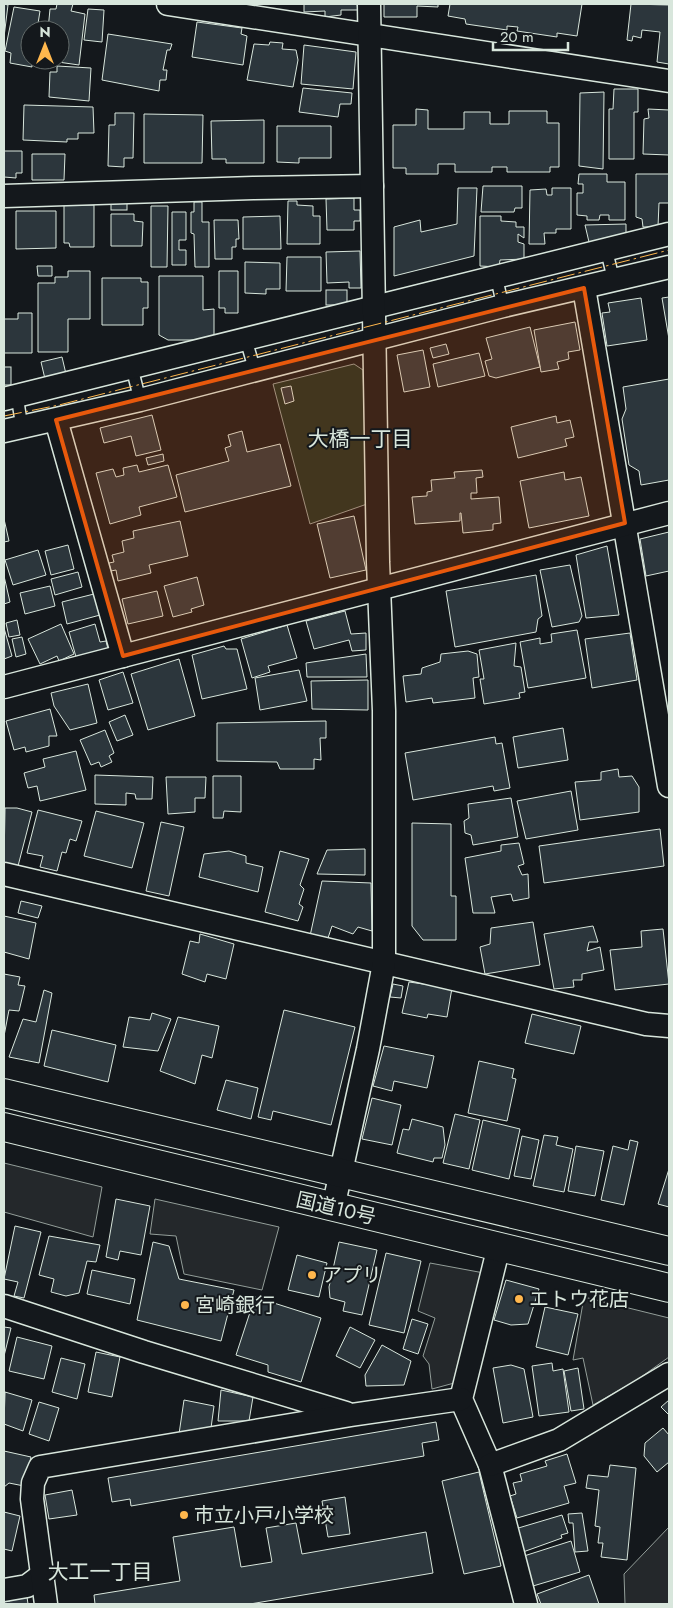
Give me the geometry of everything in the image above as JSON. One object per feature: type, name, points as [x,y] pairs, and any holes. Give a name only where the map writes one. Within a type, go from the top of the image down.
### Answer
[{"type":"highway","name":"国道10号","points":[[4,1093],[669,1251]]},
{"type":"highway","name":"国道10号","points":[[4,1127],[669,1288]]},
{"type":"street","points":[[168,4],[669,81]]},
{"type":"street","points":[[334,1208],[384,963],[384,721],[374,341],[369,4]]},
{"type":"street","points":[[4,196],[372,186]]},
{"type":"street","points":[[10,398],[669,234]]},
{"type":"street","points":[[13,429],[140,400],[504,306],[669,267]]},
{"type":"street","points":[[584,288],[669,786]]},
{"type":"street","points":[[56,420],[123,656]]},
{"type":"street","points":[[4,688],[380,587],[669,513]]},
{"type":"street","points":[[4,874],[646,1024],[669,1026]]},
{"type":"street","points":[[498,1246],[461,1399],[490,1465],[526,1604]]},
{"type":"street","points":[[4,1306],[144,1352],[351,1414]]},
{"type":"street","points":[[490,1465],[560,1440],[646,1390],[669,1374]]},
{"type":"street","points":[[46,1604],[32,1499],[33,1483],[40,1467],[351,1414],[461,1399]]},
{"type":"street","points":[[4,1590],[27,1586],[43,1574]]},
{"type":"lane","points":[[606,249],[614,281]]},
{"type":"lane","points":[[496,276],[504,306]]},
{"type":"lane","points":[[246,340],[255,371]]},
{"type":"lane","points":[[132,368],[140,400]]},
{"type":"lane","points":[[10,398],[13,429]]},
{"type":"highlighted area","points":[[584,288],[625,523],[123,656],[56,420]]},
{"type":"green space","points":[[354,364],[363,370],[367,504],[310,524],[273,384]]},
{"type":"shaded area","points":[[4,1163],[102,1187],[93,1237],[4,1212]]},
{"type":"shaded area","points":[[155,1199],[279,1227],[262,1290],[184,1274],[176,1236],[150,1234]]},
{"type":"shaded area","points":[[430,1263],[484,1273],[458,1382],[432,1389],[429,1364],[423,1356],[435,1318],[418,1311]]},
{"type":"shaded area","points":[[584,1297],[669,1318],[669,1357],[637,1380],[593,1405],[583,1358],[573,1360]]},
{"type":"shaded area","points":[[669,1527],[669,1604],[625,1604],[624,1574]]},
{"type":"building","points":[[4,4],[8,5],[4,37]]},
{"type":"building","points":[[57,4],[73,4],[71,11],[85,14],[79,65],[70,64],[70,20],[49,20],[50,9],[56,9]]},
{"type":"building","points":[[304,4],[357,4],[358,10],[341,10],[341,15],[325,17],[325,11],[304,12]]},
{"type":"building","points":[[384,4],[438,4],[438,7],[417,6],[417,17],[384,17]]},
{"type":"building","points":[[450,4],[582,4],[577,36],[557,33],[557,37],[517,31],[518,27],[507,26],[507,30],[466,24],[465,19],[448,16]]},
{"type":"building","points":[[631,4],[669,5],[669,64],[657,62],[660,32],[642,30],[641,38],[633,36],[632,41],[627,40]]},
{"type":"building","points":[[14,7],[40,11],[39,20],[20,20],[20,65],[10,63],[11,53],[5,51]]},
{"type":"building","points":[[88,9],[104,10],[102,42],[84,40]]},
{"type":"building","points":[[197,22],[242,28],[241,34],[247,36],[243,65],[192,57]]},
{"type":"building","points":[[108,34],[172,44],[170,50],[167,50],[163,70],[167,70],[166,80],[160,80],[159,91],[102,80]]},
{"type":"building","points":[[270,42],[283,43],[282,49],[296,50],[298,60],[293,87],[247,80],[254,44],[269,45]]},
{"type":"building","points":[[304,45],[356,52],[353,89],[301,84]]},
{"type":"building","points":[[70,67],[91,68],[89,101],[49,97],[50,72],[57,72],[57,70],[70,70]]},
{"type":"building","points":[[303,88],[352,93],[351,104],[340,104],[338,117],[299,112]]},
{"type":"building","points":[[614,89],[638,89],[638,112],[634,112],[634,159],[609,159],[609,109],[613,109]]},
{"type":"building","points":[[604,92],[603,169],[579,166],[580,93]]},
{"type":"building","points":[[24,105],[93,107],[94,133],[78,133],[78,139],[67,139],[67,142],[23,140]]},
{"type":"building","points":[[416,109],[428,110],[428,129],[464,129],[464,112],[490,112],[490,124],[509,124],[509,111],[547,111],[547,123],[559,123],[559,167],[550,167],[550,172],[507,172],[507,167],[492,167],[492,172],[455,172],[455,164],[438,164],[438,174],[406,174],[406,168],[393,168],[393,125],[416,125]]},
{"type":"building","points":[[648,109],[669,110],[669,155],[643,154],[644,119],[649,118]]},
{"type":"building","points":[[115,113],[134,113],[133,158],[124,158],[124,167],[108,166],[109,125],[115,125]]},
{"type":"building","points":[[144,114],[203,115],[202,163],[144,163]]},
{"type":"building","points":[[264,120],[264,163],[226,163],[226,159],[212,159],[211,121]]},
{"type":"building","points":[[277,126],[331,126],[331,158],[299,158],[299,163],[277,162]]},
{"type":"building","points":[[4,151],[22,151],[22,173],[16,173],[16,178],[4,177]]},
{"type":"building","points":[[32,154],[65,154],[64,180],[32,180]]},
{"type":"building","points":[[579,174],[607,174],[607,182],[625,182],[625,220],[609,220],[609,215],[600,215],[599,220],[587,220],[587,216],[577,215],[577,193],[583,193],[583,184],[578,184]]},
{"type":"building","points":[[636,174],[669,174],[669,203],[659,203],[658,227],[643,227],[642,219],[636,217]]},
{"type":"building","points":[[483,186],[522,186],[522,208],[515,208],[514,212],[481,212]]},
{"type":"building","points":[[458,188],[477,188],[474,256],[394,276],[394,227],[420,220],[421,232],[457,224]]},
{"type":"building","points":[[552,188],[571,188],[571,229],[556,229],[556,233],[544,233],[545,244],[529,244],[530,190],[546,189],[547,195],[552,195]]},
{"type":"building","points":[[354,198],[354,210],[360,210],[360,221],[354,221],[354,230],[327,230],[326,199]]},
{"type":"building","points":[[288,201],[297,201],[297,205],[313,206],[313,216],[320,216],[320,244],[287,244]]},
{"type":"building","points":[[194,202],[202,202],[202,222],[209,222],[209,267],[195,267],[194,234],[191,233],[191,212],[194,212]]},
{"type":"building","points":[[111,203],[127,203],[127,210],[111,210]]},
{"type":"building","points":[[64,205],[94,205],[94,247],[70,247],[69,243],[64,243]]},
{"type":"building","points":[[151,206],[168,206],[167,267],[151,267]]},
{"type":"building","points":[[16,211],[56,211],[56,248],[16,249]]},
{"type":"building","points":[[172,212],[186,212],[186,240],[179,240],[179,250],[186,250],[186,265],[172,265]]},
{"type":"building","points":[[111,214],[134,214],[134,221],[143,222],[142,246],[111,246]]},
{"type":"building","points":[[280,216],[281,249],[243,249],[243,217]]},
{"type":"building","points":[[480,216],[501,216],[501,221],[516,222],[516,227],[524,227],[524,238],[518,234],[518,242],[524,244],[524,259],[500,260],[499,267],[480,266]]},
{"type":"building","points":[[214,220],[238,220],[239,239],[236,239],[236,247],[232,247],[232,259],[215,259]]},
{"type":"building","points":[[626,224],[626,235],[589,242],[585,225]]},
{"type":"building","points":[[360,251],[361,288],[349,288],[349,282],[327,283],[326,252]]},
{"type":"building","points":[[287,257],[321,257],[321,291],[286,291]]},
{"type":"building","points":[[245,262],[280,263],[280,289],[266,289],[266,294],[245,293]]},
{"type":"building","points":[[37,266],[52,266],[52,276],[38,276]]},
{"type":"building","points":[[68,271],[90,271],[90,319],[68,319],[68,352],[38,352],[38,283],[55,283],[55,277],[68,277]]},
{"type":"building","points":[[219,271],[238,271],[238,313],[225,313],[225,308],[219,308]]},
{"type":"building","points":[[159,276],[203,276],[203,310],[214,309],[214,335],[201,340],[168,340],[159,335]]},
{"type":"building","points":[[102,278],[141,278],[141,282],[148,282],[148,308],[143,308],[143,325],[102,325]]},
{"type":"building","points":[[326,290],[347,290],[347,305],[326,305]]},
{"type":"building","points":[[669,297],[669,339],[662,298]]},
{"type":"building","points":[[641,298],[647,340],[607,346],[602,313],[610,312],[608,303]]},
{"type":"building","points":[[18,313],[32,313],[32,353],[4,353],[4,319],[18,319]]},
{"type":"building","points":[[575,322],[580,350],[568,352],[569,359],[557,362],[559,369],[541,372],[534,330]]},
{"type":"building","points":[[530,327],[540,367],[496,378],[489,376],[485,361],[492,359],[486,338]]},
{"type":"building","points":[[446,344],[449,354],[433,358],[430,348]]},
{"type":"building","points":[[423,350],[430,387],[404,392],[397,355]]},
{"type":"building","points":[[479,353],[485,376],[438,387],[433,364]]},
{"type":"building","points":[[62,357],[66,374],[45,379],[41,362]]},
{"type":"building","points":[[4,367],[11,367],[11,385],[4,385]]},
{"type":"building","points":[[669,379],[669,480],[641,485],[639,471],[629,465],[622,419],[626,409],[623,387]]},
{"type":"building","points":[[291,386],[294,401],[285,404],[281,388]]},
{"type":"building","points":[[152,415],[161,450],[136,456],[131,436],[104,443],[100,428]]},
{"type":"building","points":[[556,416],[557,423],[570,420],[574,437],[565,439],[567,446],[518,458],[511,427]]},
{"type":"building","points":[[242,431],[247,452],[280,444],[291,486],[185,512],[176,475],[229,461],[225,448],[231,446],[228,435]]},
{"type":"building","points":[[163,454],[164,461],[148,465],[146,458]]},
{"type":"building","points":[[137,465],[139,472],[168,465],[177,497],[139,507],[141,515],[110,524],[96,473],[113,469],[116,477],[124,475],[123,468]]},
{"type":"building","points":[[482,470],[483,477],[476,478],[477,493],[471,493],[471,499],[499,497],[501,523],[493,524],[493,530],[463,533],[461,513],[460,521],[415,524],[412,497],[427,496],[427,492],[432,491],[431,480],[455,478],[454,472]]},
{"type":"building","points":[[564,472],[565,480],[581,477],[589,516],[529,528],[520,481]]},
{"type":"building","points":[[354,516],[366,570],[330,578],[317,524]]},
{"type":"building","points":[[4,519],[9,541],[4,542]]},
{"type":"building","points":[[180,521],[188,556],[149,565],[151,573],[118,581],[116,570],[111,571],[109,563],[114,562],[112,555],[124,552],[122,541],[134,538],[133,531]]},
{"type":"building","points":[[669,532],[669,571],[646,576],[640,539]]},
{"type":"building","points":[[68,545],[74,569],[51,575],[45,551]]},
{"type":"building","points":[[607,546],[619,615],[586,618],[576,555]]},
{"type":"building","points":[[38,550],[46,575],[13,585],[5,560]]},
{"type":"building","points":[[570,565],[582,616],[579,622],[552,627],[540,570]]},
{"type":"building","points":[[78,572],[82,587],[55,595],[51,579]]},
{"type":"building","points":[[536,575],[542,616],[538,619],[536,632],[455,647],[446,591]]},
{"type":"building","points":[[4,576],[10,602],[4,604]]},
{"type":"building","points":[[197,577],[204,605],[191,609],[192,612],[173,617],[164,586]]},
{"type":"building","points":[[50,586],[55,606],[25,614],[20,593]]},
{"type":"building","points":[[157,591],[163,616],[128,624],[122,599]]},
{"type":"building","points":[[94,594],[100,615],[67,624],[62,602]]},
{"type":"building","points":[[345,611],[351,634],[366,633],[366,650],[352,651],[349,640],[314,649],[306,621]]},
{"type":"building","points":[[17,620],[20,635],[9,637],[6,623]]},
{"type":"building","points":[[61,624],[74,654],[59,661],[57,656],[40,664],[28,639]]},
{"type":"building","points":[[95,624],[100,642],[106,641],[108,649],[76,657],[69,632]]},
{"type":"building","points":[[287,625],[297,658],[268,666],[270,672],[252,678],[241,639]]},
{"type":"building","points":[[4,628],[12,656],[4,659]]},
{"type":"building","points":[[577,630],[586,678],[528,688],[520,642],[540,638],[540,644],[552,642],[551,634]]},
{"type":"building","points":[[630,633],[637,680],[592,688],[585,639]]},
{"type":"building","points":[[22,637],[26,654],[16,657],[12,639]]},
{"type":"building","points":[[516,643],[514,666],[521,667],[525,692],[519,693],[520,698],[484,704],[480,679],[484,679],[479,650]]},
{"type":"building","points":[[224,646],[226,649],[237,649],[247,689],[202,699],[192,655]]},
{"type":"building","points":[[468,651],[477,654],[479,677],[473,678],[475,698],[433,703],[432,698],[406,702],[403,676],[421,674],[422,668],[440,662],[441,654]]},
{"type":"building","points":[[366,654],[367,677],[307,677],[306,663]]},
{"type":"building","points":[[179,659],[195,716],[148,730],[131,674]]},
{"type":"building","points":[[299,670],[307,701],[260,710],[255,678]]},
{"type":"building","points":[[123,672],[133,703],[108,710],[99,680]]},
{"type":"building","points":[[368,680],[368,710],[312,709],[311,681]]},
{"type":"building","points":[[88,684],[97,723],[70,730],[54,706],[51,693]]},
{"type":"building","points":[[50,709],[57,736],[49,736],[49,746],[26,752],[25,747],[14,750],[6,721]]},
{"type":"building","points":[[125,715],[133,735],[117,741],[109,722]]},
{"type":"building","points":[[326,721],[326,738],[320,738],[321,760],[314,759],[314,769],[280,769],[277,762],[217,761],[217,723]]},
{"type":"building","points":[[563,728],[568,760],[518,768],[513,737]]},
{"type":"building","points":[[105,730],[114,753],[109,756],[112,762],[101,767],[99,762],[91,765],[80,740]]},
{"type":"building","points":[[495,737],[496,744],[502,743],[510,788],[494,791],[493,786],[413,800],[405,753]]},
{"type":"building","points":[[76,751],[86,790],[40,801],[37,786],[28,788],[24,773],[45,767],[43,759]]},
{"type":"building","points":[[618,769],[619,777],[632,776],[639,787],[639,812],[580,820],[575,782],[601,780],[601,772]]},
{"type":"building","points":[[95,775],[153,777],[152,799],[136,799],[135,794],[126,793],[126,805],[95,804]]},
{"type":"building","points":[[213,776],[241,776],[241,812],[224,811],[223,818],[213,818]]},
{"type":"building","points":[[166,777],[206,777],[205,798],[195,798],[195,812],[168,814]]},
{"type":"building","points":[[571,791],[578,830],[526,839],[517,801]]},
{"type":"building","points":[[511,798],[518,837],[473,845],[471,835],[465,833],[464,821],[469,818],[468,804]]},
{"type":"building","points":[[5,808],[17,808],[32,812],[18,866],[4,863]]},
{"type":"building","points":[[38,810],[82,821],[76,841],[70,839],[66,853],[62,852],[57,871],[40,867],[43,856],[27,853]]},
{"type":"building","points":[[96,811],[144,823],[132,868],[84,856]]},
{"type":"building","points":[[161,822],[184,827],[169,896],[146,891]]},
{"type":"building","points":[[412,823],[451,824],[451,896],[456,896],[456,940],[423,940],[412,926]]},
{"type":"building","points":[[660,829],[664,866],[544,883],[539,846]]},
{"type":"building","points":[[519,843],[524,864],[518,866],[522,875],[528,874],[529,898],[513,901],[511,894],[491,897],[495,913],[473,913],[465,858],[501,851],[501,845]]},
{"type":"building","points":[[365,849],[365,875],[317,874],[327,850]]},
{"type":"building","points":[[229,851],[246,856],[246,863],[263,867],[258,892],[199,877],[204,854]]},
{"type":"building","points":[[280,851],[309,859],[300,885],[304,889],[299,904],[303,907],[298,921],[265,912]]},
{"type":"building","points":[[322,881],[371,883],[372,931],[358,927],[353,934],[332,926],[327,941],[310,936]]},
{"type":"building","points":[[21,901],[42,906],[38,918],[18,913]]},
{"type":"building","points":[[4,916],[36,923],[29,959],[4,952]]},
{"type":"building","points":[[533,922],[540,965],[485,974],[480,947],[490,944],[491,928]]},
{"type":"building","points":[[593,926],[598,942],[589,942],[587,951],[600,947],[604,970],[582,974],[582,980],[573,980],[574,987],[554,989],[544,934]]},
{"type":"building","points":[[663,929],[669,984],[615,990],[610,950],[642,947],[641,931]]},
{"type":"building","points":[[200,934],[234,944],[226,979],[207,974],[205,982],[182,974],[190,941],[199,943]]},
{"type":"building","points":[[4,974],[20,977],[18,985],[25,986],[19,1011],[9,1010],[4,1036]]},
{"type":"building","points":[[409,982],[452,988],[447,1017],[428,1014],[427,1018],[402,1013]]},
{"type":"building","points":[[393,984],[403,986],[401,998],[390,997]]},
{"type":"building","points":[[44,990],[52,993],[39,1063],[9,1057],[23,1019],[36,1022]]},
{"type":"building","points":[[284,1010],[355,1027],[331,1125],[273,1111],[271,1120],[258,1117]]},
{"type":"building","points":[[152,1013],[171,1019],[158,1051],[123,1047],[129,1017],[150,1020]]},
{"type":"building","points":[[532,1014],[581,1026],[574,1054],[525,1043]]},
{"type":"building","points":[[178,1017],[219,1026],[212,1058],[202,1055],[195,1084],[160,1071]]},
{"type":"building","points":[[52,1030],[116,1045],[108,1082],[44,1066]]},
{"type":"building","points":[[384,1046],[434,1056],[427,1088],[394,1081],[392,1091],[373,1086]]},
{"type":"building","points":[[479,1061],[514,1069],[512,1078],[516,1079],[507,1121],[468,1113]]},
{"type":"building","points":[[226,1080],[258,1088],[251,1119],[217,1110]]},
{"type":"building","points":[[372,1098],[401,1105],[392,1145],[362,1139]]},
{"type":"building","points":[[455,1114],[480,1120],[469,1169],[443,1163]]},
{"type":"building","points":[[412,1119],[443,1127],[445,1145],[442,1158],[434,1158],[433,1162],[397,1153],[403,1129],[409,1130]]},
{"type":"building","points":[[483,1120],[520,1129],[509,1179],[472,1170]]},
{"type":"building","points":[[544,1135],[558,1137],[556,1145],[573,1149],[564,1192],[533,1186]]},
{"type":"building","points":[[522,1136],[539,1140],[531,1179],[514,1176]]},
{"type":"building","points":[[630,1140],[638,1142],[624,1205],[601,1200],[613,1146],[628,1150]]},
{"type":"building","points":[[576,1146],[604,1151],[595,1196],[568,1191]]},
{"type":"building","points":[[669,1169],[669,1207],[658,1204]]},
{"type":"building","points":[[116,1199],[150,1206],[141,1255],[120,1251],[118,1260],[106,1257]]},
{"type":"building","points":[[15,1226],[41,1232],[24,1298],[14,1296],[18,1282],[4,1279]]},
{"type":"building","points":[[49,1236],[100,1245],[96,1262],[87,1261],[79,1293],[66,1296],[51,1292],[54,1279],[39,1275]]},
{"type":"building","name":"宮崎銀行","points":[[153,1242],[169,1246],[179,1279],[234,1290],[221,1341],[137,1320]]},
{"type":"building","points":[[339,1242],[377,1250],[362,1315],[343,1311],[345,1302],[330,1298],[329,1287]]},
{"type":"building","points":[[386,1253],[421,1261],[404,1333],[369,1325]]},
{"type":"building","points":[[297,1255],[327,1263],[319,1297],[288,1290]]},
{"type":"building","points":[[92,1270],[135,1279],[130,1304],[87,1294]]},
{"type":"building","points":[[506,1280],[539,1289],[528,1324],[511,1325],[494,1320]]},
{"type":"building","points":[[255,1297],[321,1318],[301,1382],[268,1372],[268,1365],[236,1355]]},
{"type":"building","points":[[545,1307],[578,1314],[568,1355],[536,1347]]},
{"type":"building","points":[[412,1319],[428,1324],[418,1354],[403,1349]]},
{"type":"building","points":[[4,1327],[11,1328],[4,1356]]},
{"type":"building","points":[[350,1327],[375,1340],[360,1368],[336,1356]]},
{"type":"building","points":[[17,1337],[52,1346],[44,1379],[9,1371]]},
{"type":"building","points":[[382,1345],[411,1361],[404,1385],[366,1386],[365,1375]]},
{"type":"building","points":[[96,1352],[120,1357],[112,1397],[88,1392]]},
{"type":"building","points":[[61,1358],[85,1364],[77,1399],[52,1392]]},
{"type":"building","points":[[552,1363],[553,1371],[563,1369],[569,1412],[539,1416],[532,1366]]},
{"type":"building","points":[[511,1365],[524,1369],[533,1417],[503,1423],[493,1368]]},
{"type":"building","points":[[578,1368],[584,1409],[571,1411],[564,1371]]},
{"type":"building","points":[[221,1390],[253,1397],[249,1421],[218,1421]]},
{"type":"building","points":[[5,1392],[32,1400],[23,1431],[4,1424]]},
{"type":"building","points":[[184,1400],[214,1406],[211,1428],[179,1434]]},
{"type":"building","points":[[669,1400],[669,1415],[661,1407]]},
{"type":"building","points":[[39,1402],[59,1408],[49,1441],[29,1434]]},
{"type":"building","points":[[436,1422],[439,1440],[422,1443],[424,1456],[131,1506],[130,1499],[112,1502],[108,1478]]},
{"type":"building","points":[[663,1428],[669,1435],[669,1462],[657,1472],[644,1456],[645,1443]]},
{"type":"building","points":[[4,1451],[31,1457],[24,1486],[9,1483],[4,1487]]},
{"type":"building","points":[[567,1454],[576,1483],[564,1486],[569,1503],[517,1518],[510,1496],[516,1494],[513,1483],[522,1481],[520,1474],[547,1466],[545,1461]]},
{"type":"building","points":[[610,1465],[636,1468],[627,1560],[601,1557],[603,1543],[598,1543],[600,1527],[595,1526],[599,1490],[586,1488],[588,1475],[608,1477]]},
{"type":"building","points":[[479,1472],[501,1566],[464,1574],[442,1481]]},
{"type":"building","points":[[72,1490],[77,1515],[49,1519],[45,1495]]},
{"type":"building","points":[[345,1497],[350,1534],[328,1537],[322,1501]]},
{"type":"building","points":[[4,1512],[20,1516],[12,1551],[4,1549]]},
{"type":"building","points":[[582,1513],[588,1551],[575,1552],[573,1523],[569,1523],[568,1514]]},
{"type":"building","points":[[562,1515],[568,1533],[561,1535],[562,1538],[523,1552],[515,1529]]},
{"type":"building","points":[[296,1523],[302,1554],[426,1532],[433,1573],[250,1604],[95,1604],[94,1595],[180,1581],[173,1537],[234,1527],[241,1567],[272,1562],[266,1528]]},
{"type":"building","points":[[571,1541],[580,1572],[533,1586],[524,1556]]},
{"type":"building","points":[[589,1575],[599,1604],[541,1604],[537,1594]]},
{"type":"building","points":[[10,1597],[27,1597],[28,1604],[4,1604],[4,1601],[10,1601]]},
{"type":"power","points":[[4,416],[59,405],[669,250]]},
{"type":"place","name":"アプリ","points":[[312,1275]]},
{"type":"place","name":"エトウ花店","points":[[519,1299]]},
{"type":"place","name":"宮崎銀行","points":[[185,1305]]},
{"type":"place","name":"市立小戸小学校","points":[[184,1515]]},
{"type":"district","name":"大橋一丁目","points":[[360,439]]},
{"type":"district","name":"大工一丁目","points":[[100,1572]]}]
